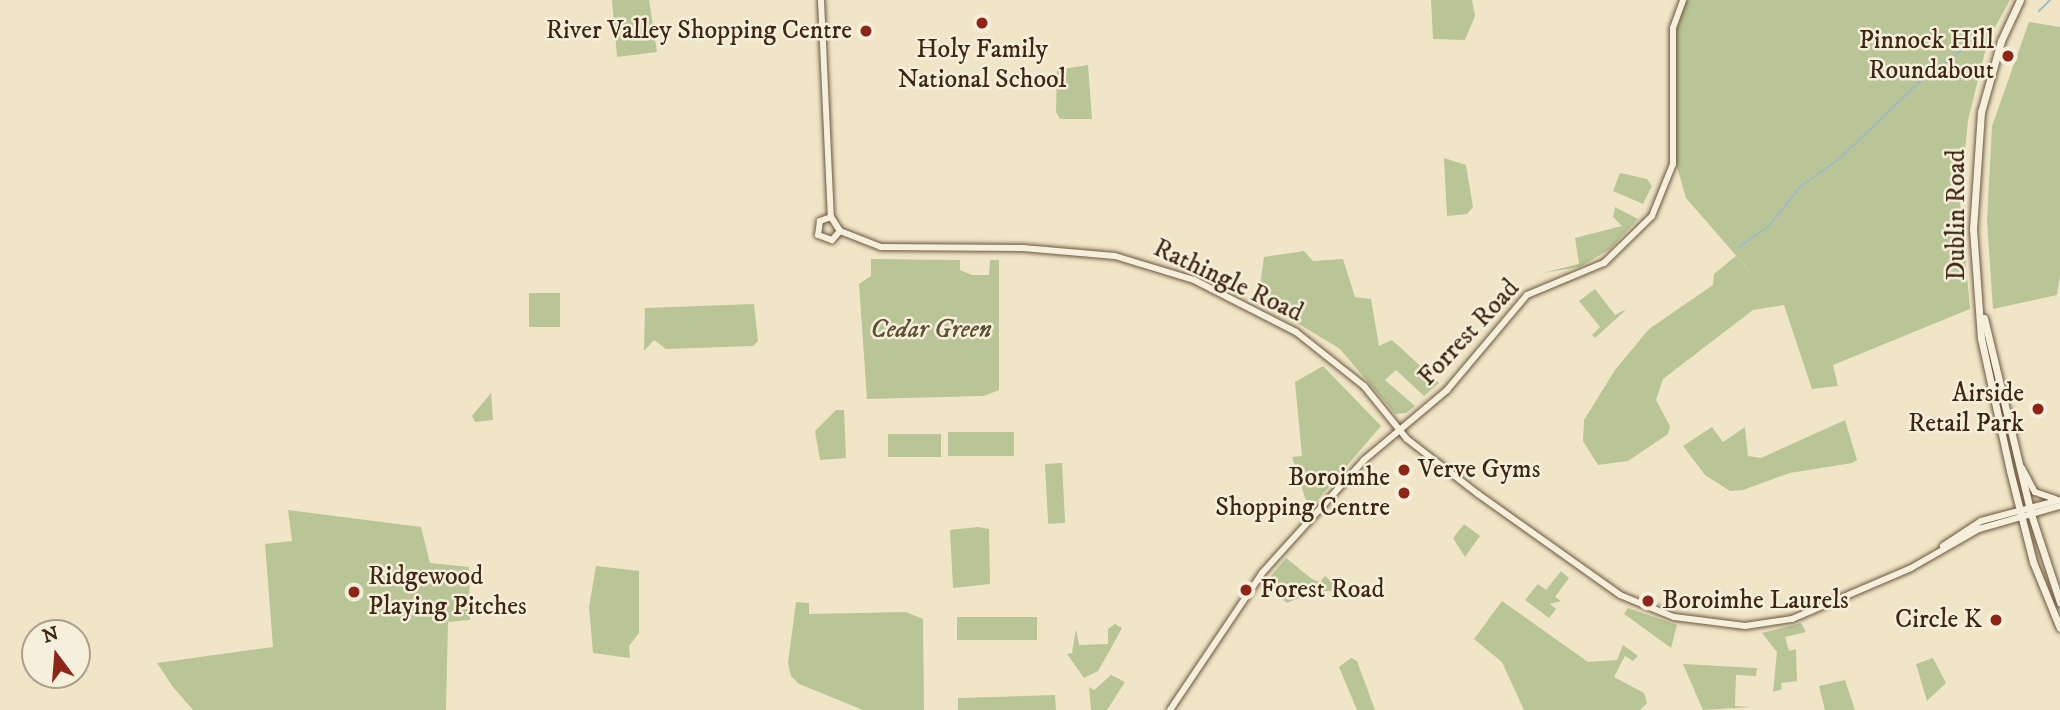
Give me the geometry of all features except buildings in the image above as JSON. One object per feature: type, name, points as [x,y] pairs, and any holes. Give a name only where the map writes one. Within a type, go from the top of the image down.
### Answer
[{"type":"main road","name":"Dublin Road","points":[[2020,0],[2001,41],[1978,129],[1973,229],[1981,338],[2020,513],[2060,628]]},
{"type":"main road","name":"Dublin Road","points":[[1981,310],[2031,511],[2060,602]]},
{"type":"street","points":[[821,0],[831,217],[840,231]]},
{"type":"street","name":"Forrest Road","points":[[1170,710],[1262,573],[1396,429],[1447,390],[1527,295],[1604,263],[1658,206],[1673,164],[1673,28],[1684,0]]},
{"type":"street","name":"Rathingle Road","points":[[831,217],[817,224],[818,235],[832,240],[840,231],[881,247],[1052,249],[1154,264],[1296,332],[1347,370],[1396,429],[1598,581],[1636,604],[1674,617],[1745,626],[1776,623],[1928,558],[1972,525],[2031,511]]},
{"type":"street","points":[[2021,467],[2035,492],[2060,499]]},
{"type":"street","points":[[2031,511],[2060,499]]},
{"type":"street","points":[[2031,511],[2060,506]]},
{"type":"green space","points":[[612,0],[649,0],[657,52],[617,57]]},
{"type":"green space","points":[[1431,0],[1472,0],[1475,16],[1465,40],[1433,39]]},
{"type":"green space","points":[[1683,0],[2010,0],[1988,40],[1968,120],[1960,202],[1970,309],[1833,365],[1838,386],[1812,389],[1784,305],[1753,310],[1663,379],[1656,400],[1670,426],[1668,434],[1628,461],[1598,465],[1583,441],[1584,420],[1615,370],[1649,329],[1713,285],[1714,274],[1736,256],[1772,297],[1686,198],[1673,153],[1673,28]]},
{"type":"green space","points":[[2029,22],[2060,27],[2060,276],[2057,295],[1993,309],[1987,221],[1992,126]]},
{"type":"green space","points":[[1088,65],[1092,119],[1060,119],[1056,112],[1057,70]]},
{"type":"green space","points":[[1444,158],[1466,165],[1473,207],[1467,214],[1447,216]]},
{"type":"green space","points":[[1620,173],[1647,179],[1652,186],[1643,204],[1613,191]]},
{"type":"green space","points":[[1615,207],[1638,219],[1610,249],[1580,267],[1542,273],[1579,264],[1575,238],[1622,226],[1613,217]]},
{"type":"green space","points":[[1304,251],[1313,261],[1343,259],[1355,297],[1371,299],[1379,346],[1392,340],[1439,383],[1424,396],[1396,370],[1385,380],[1415,406],[1406,413],[1395,414],[1340,349],[1258,299],[1264,257]]},
{"type":"green space","name":"Cedar Green","points":[[871,259],[960,260],[960,270],[972,275],[989,275],[990,260],[999,260],[999,390],[984,396],[867,399],[859,284],[871,276]]},
{"type":"green space","points":[[1595,289],[1615,315],[1627,309],[1595,338],[1592,335],[1600,327],[1579,301]]},
{"type":"green space","points":[[529,293],[560,293],[560,327],[529,327]]},
{"type":"green space","points":[[754,304],[758,341],[753,346],[666,349],[654,340],[644,351],[645,308]]},
{"type":"green space","points":[[1323,366],[1381,426],[1309,510],[1292,457],[1302,456],[1295,382]]},
{"type":"green space","points":[[491,393],[493,420],[475,422],[472,416]]},
{"type":"green space","points":[[836,410],[844,410],[846,458],[820,460],[815,431]]},
{"type":"green space","points":[[1845,420],[1857,460],[1790,473],[1743,490],[1730,491],[1705,475],[1683,446],[1712,427],[1723,442],[1745,427],[1748,456],[1761,458]]},
{"type":"green space","points":[[948,432],[1014,432],[1014,456],[948,456]]},
{"type":"green space","points":[[888,434],[941,434],[941,457],[888,457]]},
{"type":"green space","points":[[1062,463],[1065,523],[1048,524],[1045,464]]},
{"type":"green space","name":"Ridgewood Playing Pitches","points":[[288,510],[421,527],[430,563],[469,567],[470,620],[448,622],[446,710],[193,710],[173,687],[157,663],[273,647],[265,544],[292,541]]},
{"type":"green space","points":[[1464,524],[1480,536],[1465,557],[1453,538]]},
{"type":"green space","points":[[978,527],[989,529],[990,584],[953,588],[950,530]]},
{"type":"green space","points":[[1286,558],[1312,579],[1320,582],[1325,576],[1335,584],[1333,591],[1316,591],[1287,603],[1264,584]]},
{"type":"green space","points":[[596,566],[639,571],[639,633],[629,646],[630,658],[593,653],[589,607]]},
{"type":"green space","points":[[1561,571],[1569,578],[1555,597],[1561,601],[1550,604],[1556,609],[1549,618],[1525,600],[1538,584],[1546,590]]},
{"type":"green space","points":[[1502,601],[1588,662],[1617,660],[1623,645],[1638,656],[1633,661],[1625,656],[1614,677],[1644,693],[1647,703],[1640,710],[1524,710],[1502,662],[1474,639]]},
{"type":"green space","points":[[796,602],[809,603],[809,614],[906,612],[923,619],[924,710],[863,710],[799,684],[791,676],[788,663]]},
{"type":"green space","points":[[1628,608],[1677,625],[1671,648],[1624,614]]},
{"type":"green space","points":[[957,617],[1037,617],[1037,640],[957,640]]},
{"type":"green space","points":[[1801,623],[1806,632],[1785,637],[1789,651],[1796,649],[1797,681],[1781,683],[1782,689],[1773,692],[1777,652],[1762,633]]},
{"type":"green space","points":[[1115,624],[1122,628],[1098,671],[1084,678],[1067,654],[1072,653],[1076,629],[1079,645],[1108,644],[1108,629]]},
{"type":"green space","points":[[1351,658],[1357,661],[1375,710],[1357,710],[1339,667]]},
{"type":"green space","points":[[1933,658],[1946,683],[1927,701],[1916,664]]},
{"type":"green space","points":[[1683,664],[1757,668],[1756,676],[1736,675],[1735,706],[1752,707],[1703,710]]},
{"type":"green space","points":[[1111,675],[1125,682],[1107,710],[1091,710],[1089,687],[1094,690]]},
{"type":"green space","points":[[1845,680],[1855,710],[1825,710],[1819,686]]},
{"type":"green space","points":[[1055,695],[1056,710],[958,710],[958,698]]},
{"type":"waterway","points":[[2039,11],[2050,0]]},
{"type":"waterway","points":[[1739,247],[1768,227],[1801,186],[1839,159],[1928,74],[1991,30]]},
{"type":"place","name":"Holy Family National School","points":[[982,23]]},
{"type":"place","name":"River Valley Shopping Centre","points":[[866,31]]},
{"type":"place","name":"Pinnock Hill Roundabout","points":[[2008,56]]},
{"type":"place","name":"Airside Retail Park","points":[[2038,409]]},
{"type":"place","name":"Verve Gyms","points":[[1404,470]]},
{"type":"place","name":"Boroimhe Shopping Centre","points":[[1404,493]]},
{"type":"place","name":"Forest Road","points":[[1246,590]]},
{"type":"place","name":"Ridgewood Playing Pitches","points":[[354,592]]},
{"type":"place","name":"Boroimhe Laurels","points":[[1648,601]]},
{"type":"place","name":"Circle K","points":[[1996,620]]}]
